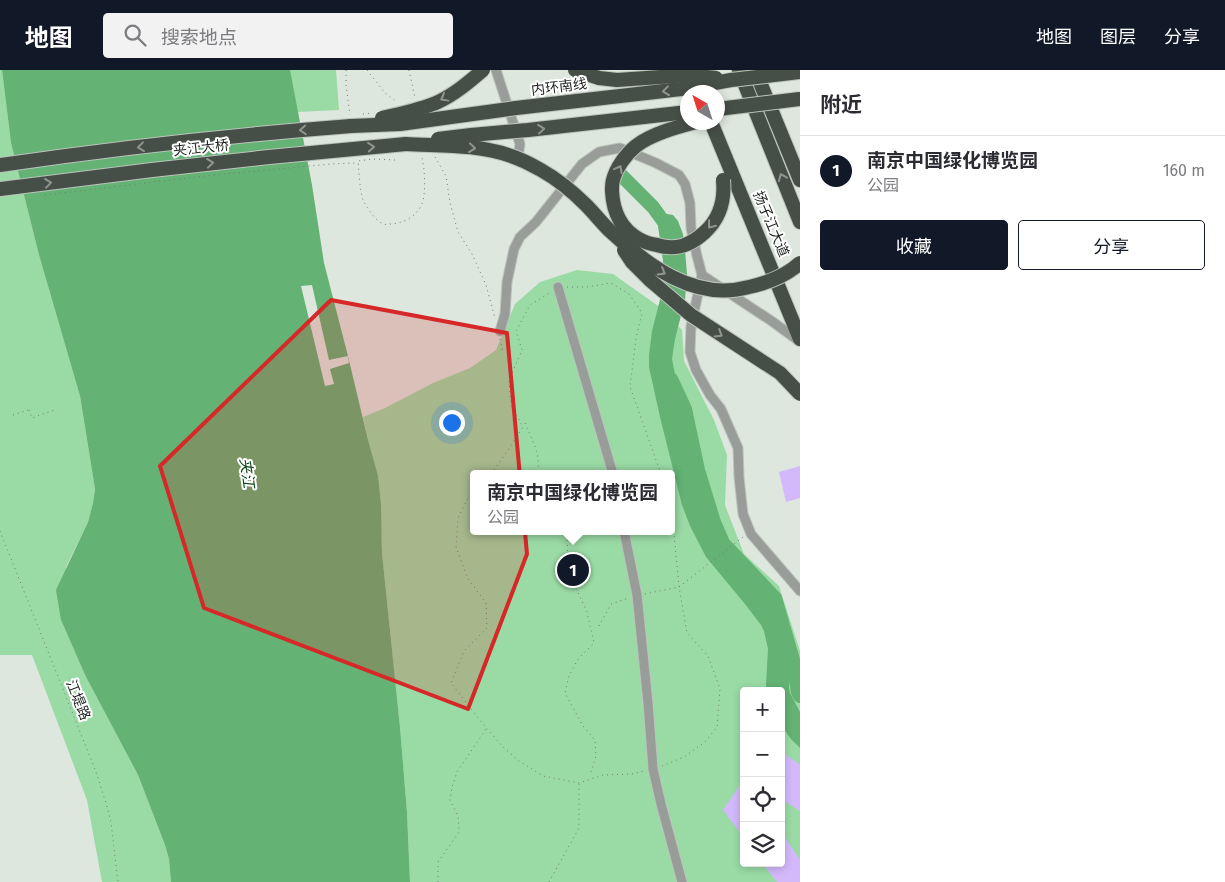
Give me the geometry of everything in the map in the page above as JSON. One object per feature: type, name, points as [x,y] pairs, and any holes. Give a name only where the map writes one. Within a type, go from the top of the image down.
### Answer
[{"type":"highway","points":[[351,121],[365,122],[438,102],[463,87],[483,70]]},
{"type":"highway","points":[[575,70],[599,78],[617,80],[689,75],[735,75]]},
{"type":"highway","points":[[691,70],[697,85]]},
{"type":"highway","points":[[755,70],[800,180]]},
{"type":"highway","points":[[795,70],[800,74]]},
{"type":"highway","name":"内环南线","points":[[351,121],[400,124],[681,89],[735,75],[800,74]]},
{"type":"highway","name":"扬子江大道","points":[[735,75],[800,222]]},
{"type":"highway","points":[[725,108],[800,99]]},
{"type":"highway","points":[[725,116],[783,101]]},
{"type":"highway","points":[[406,144],[471,135],[680,113]]},
{"type":"highway","name":"夹江大桥","points":[[0,165],[153,145],[290,131],[351,121]]},
{"type":"highway","points":[[680,127],[660,133],[637,145],[624,158],[612,181],[614,206],[620,221],[624,227],[641,240],[662,247],[686,246],[708,229],[719,213],[723,202],[723,153]]},
{"type":"highway","name":"扬子江大道","points":[[714,130],[800,340]]},
{"type":"highway","points":[[406,144],[458,146],[487,150],[511,156],[542,170],[586,205],[608,229],[632,262],[672,300],[691,315],[780,373],[800,394]]},
{"type":"highway","name":"夹江大桥","points":[[0,189],[259,158],[406,144]]},
{"type":"highway","points":[[608,229],[652,266],[674,279],[715,290],[738,290],[760,284],[781,276],[800,263]]},
{"type":"lane","points":[[496,70],[520,144],[518,158]]},
{"type":"lane","points":[[499,331],[505,314],[507,282],[514,248],[520,237],[536,222],[582,164],[599,152],[620,148],[679,175],[690,203],[691,228],[702,275],[691,326],[690,352],[696,370],[721,409],[738,448],[743,514],[751,534],[800,591]]},
{"type":"lane","points":[[702,275],[800,340]]},
{"type":"lane","points":[[558,287],[612,470]]},
{"type":"lane","points":[[625,535],[637,595],[654,769],[661,804],[682,882]]},
{"type":"path","points":[[346,70],[351,121]]},
{"type":"path","points":[[367,70],[385,93],[399,104]]},
{"type":"path","points":[[408,70],[415,101]]},
{"type":"path","points":[[362,114],[379,112]]},
{"type":"path","points":[[431,152],[446,176],[450,203],[458,232],[472,254],[486,285],[503,353]]},
{"type":"path","points":[[395,160],[358,161],[362,198],[377,220],[384,224],[398,224],[411,219],[422,206],[425,191],[422,158]]},
{"type":"path","points":[[38,196],[214,175],[355,163]]},
{"type":"path","points":[[494,470],[510,449],[523,427],[511,406],[509,380],[522,350],[516,331],[530,305],[558,287],[587,287],[611,283],[629,294],[642,313],[636,338],[630,387],[660,470]]},
{"type":"path","points":[[12,415],[30,409],[32,418],[58,409]]},
{"type":"path","points":[[525,423],[534,441],[539,461],[538,470]]},
{"type":"path","points":[[470,495],[458,518],[456,547],[468,579],[486,603],[486,628],[464,652],[451,683],[502,746],[542,776],[579,783],[603,775],[632,774],[654,769],[684,757],[705,742],[717,727],[720,689],[708,656],[687,633],[679,587],[674,535]]},
{"type":"path","name":"江堤路","points":[[0,530],[96,772],[111,822],[118,882]]},
{"type":"path","points":[[566,535],[568,567],[587,612],[594,643],[578,660],[569,676],[566,693],[583,726],[595,740],[596,756],[591,772]]},
{"type":"path","points":[[599,626],[611,604],[637,595],[679,587],[741,538]]},
{"type":"path","points":[[438,882],[438,862],[459,832],[458,816],[450,800],[452,787],[457,772],[487,728]]},
{"type":"path","points":[[549,882],[579,828],[579,783]]},
{"type":"highlighted area","points":[[331,300],[507,333],[527,554],[468,709],[204,608],[160,466]]},
{"type":"shaded area","points":[[0,70],[2,70],[11,143],[39,255],[80,396],[95,489],[88,522],[66,567],[61,620],[85,675],[138,775],[165,845],[169,859],[171,882],[102,882],[87,800],[32,655],[0,655]]},
{"type":"shaded area","points":[[272,70],[336,70],[339,110],[283,111]]},
{"type":"shaded area","points":[[577,270],[613,274],[661,308],[682,330],[684,361],[714,420],[727,455],[725,505],[744,554],[779,586],[800,651],[800,882],[410,882],[407,812],[382,537],[363,417],[385,408],[433,383],[470,368],[496,350],[515,304],[540,282]]},
{"type":"water","name":"夹江","points":[[2,70],[290,70],[312,185],[324,263],[378,476],[382,553],[407,812],[410,882],[171,882],[169,859],[165,845],[138,775],[85,675],[61,620],[56,590],[88,522],[95,489],[80,396],[39,255],[11,143]]},
{"type":"water","points":[[667,214],[673,215],[678,221],[683,234],[687,274],[685,300],[672,359],[683,415],[704,500],[725,545],[781,614],[786,626],[792,651],[789,687],[790,693],[800,712],[800,748],[785,730],[785,687],[766,687],[768,649],[764,631],[745,604],[706,557],[690,526],[682,505],[649,367],[652,331],[662,292],[663,261],[658,226],[660,217]]},
{"type":"pier","points":[[312,285],[329,360],[348,356],[349,363],[330,369],[334,384],[325,386],[301,286]]},
{"type":"building","points":[[800,466],[800,498],[786,502],[779,472]]},
{"type":"building","points":[[785,754],[800,765],[800,811],[785,802]]},
{"type":"building","points":[[740,785],[740,833],[723,810]]},
{"type":"building","points":[[785,837],[800,860],[800,882],[777,882],[765,867],[785,867]]},
{"type":"waterway","points":[[620,174],[653,207],[670,233]]},
{"type":"waterway","points":[[671,379],[685,409],[698,470],[714,522],[723,543],[775,598],[793,660],[800,696]]},
{"type":"place","name":"南京中国绿化博览园","points":[[573,570]]}]
